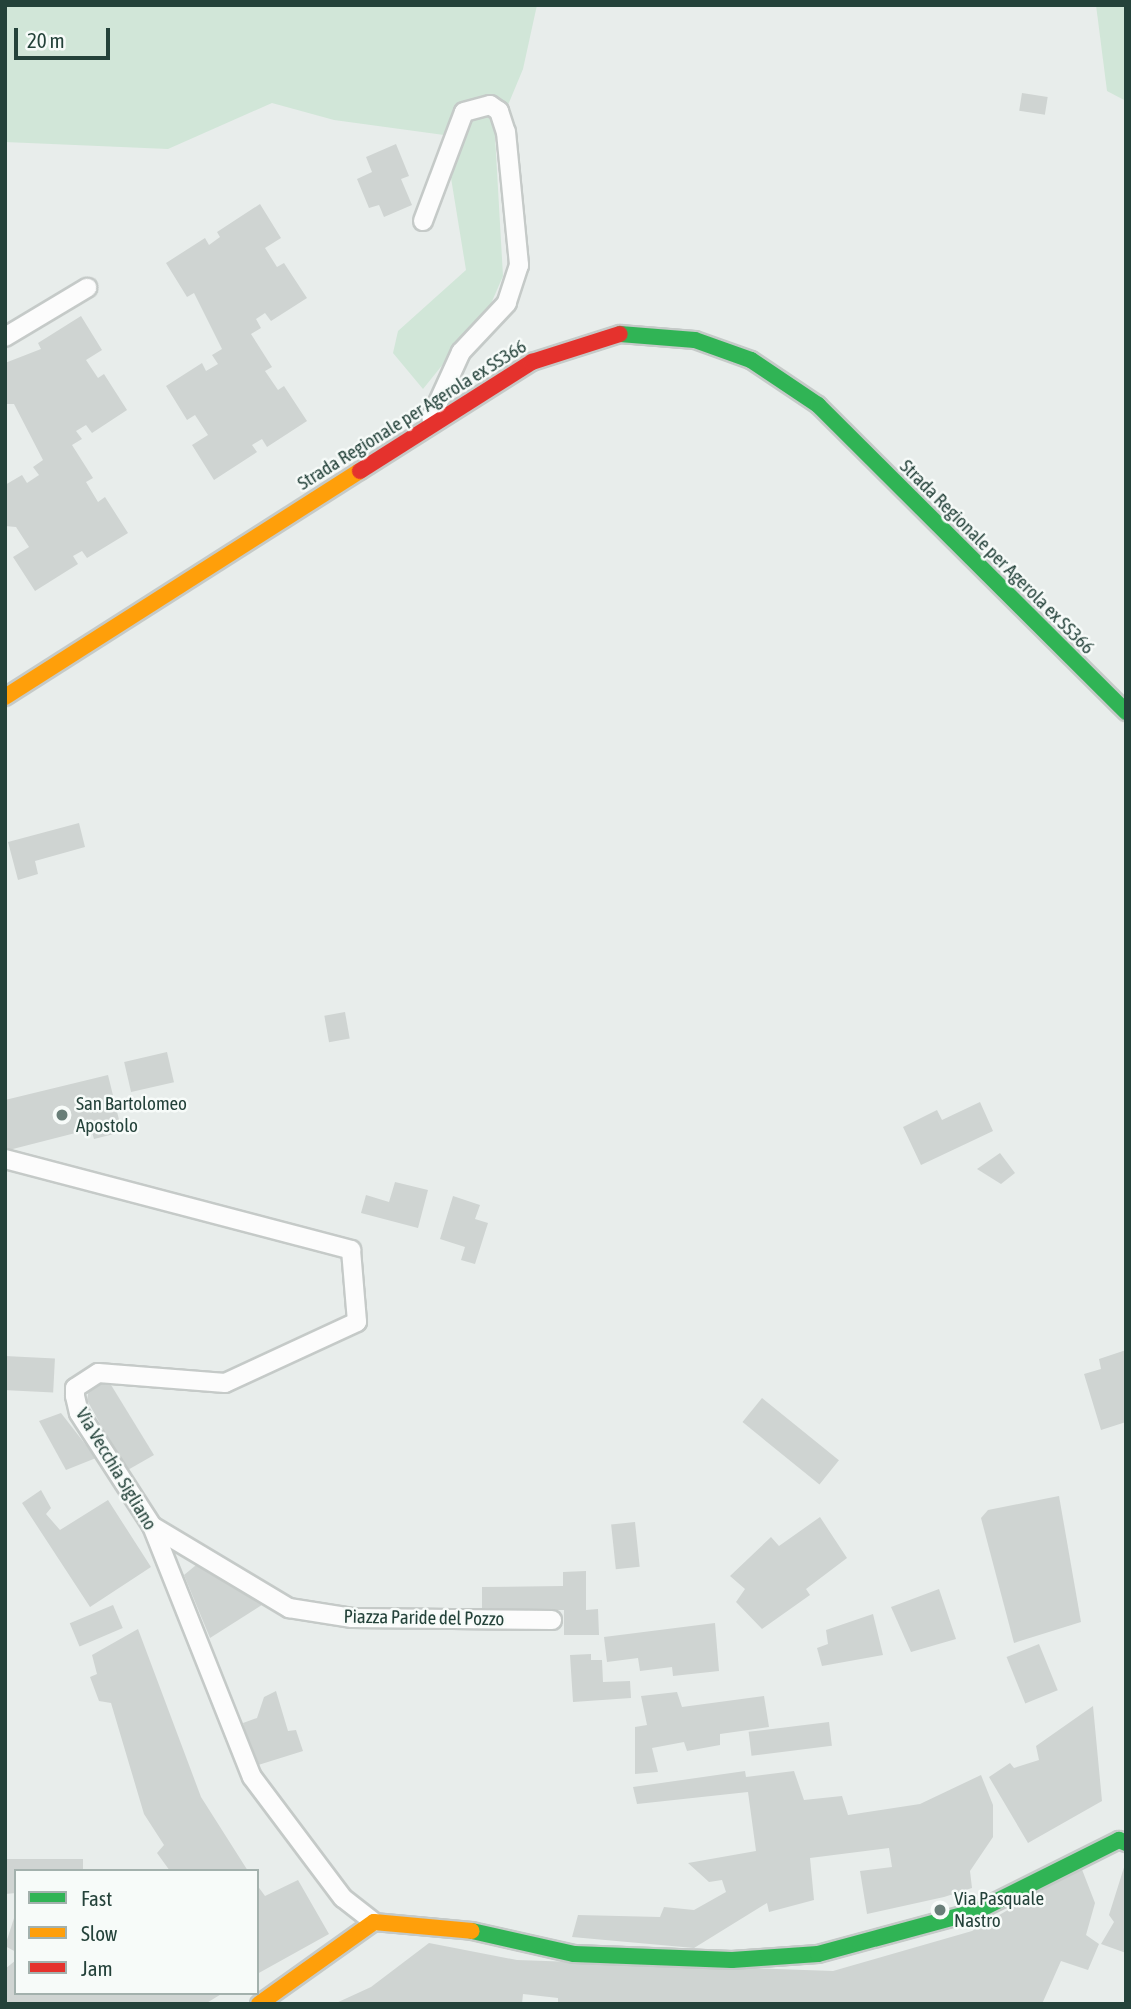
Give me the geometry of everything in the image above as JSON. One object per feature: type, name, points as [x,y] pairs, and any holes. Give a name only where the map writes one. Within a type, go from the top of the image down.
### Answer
[{"type":"main road","name":"Strada Regionale per Agerola ex SS366","points":[[5,697],[532,362],[618,334],[695,340],[751,360],[818,405],[1126,712]]},
{"type":"main road","points":[[259,2004],[374,1922],[456,1928],[574,1954],[732,1961],[818,1954],[977,1911],[1119,1840],[1126,1843]]},
{"type":"lane","points":[[423,222],[464,112],[490,105],[499,111],[506,132],[519,265],[507,303],[461,352],[425,430]]},
{"type":"lane","points":[[5,337],[87,288]]},
{"type":"lane","name":"Via Vecchia Sigliano","points":[[5,1159],[351,1250],[357,1322],[225,1383],[98,1373],[75,1388],[79,1413],[152,1526],[252,1777],[343,1898],[374,1922]]},
{"type":"lane","name":"Piazza Paride del Pozzo","points":[[152,1526],[289,1608],[352,1618],[552,1620]]},
{"type":"green space","points":[[5,5],[537,5],[523,69],[495,136],[503,276],[490,306],[423,389],[393,353],[398,331],[466,270],[444,135],[334,120],[272,103],[168,149],[5,142]]},
{"type":"green space","points":[[1096,5],[1126,5],[1126,101],[1107,91]]},
{"type":"building","points":[[1022,93],[1048,97],[1045,115],[1019,111]]},
{"type":"building","points":[[396,144],[409,176],[401,179],[412,205],[384,217],[379,205],[369,208],[357,179],[372,172],[366,157]]},
{"type":"building","points":[[260,204],[281,238],[265,248],[277,267],[284,263],[307,298],[271,321],[265,313],[256,319],[261,328],[251,334],[272,367],[265,371],[278,390],[284,386],[307,421],[267,447],[262,439],[252,445],[257,452],[214,480],[192,445],[208,435],[195,415],[187,420],[166,386],[202,363],[206,371],[218,364],[212,355],[222,349],[194,293],[187,297],[166,263],[205,238],[209,245],[220,237],[217,232]]},
{"type":"building","points":[[81,316],[102,350],[86,360],[98,378],[104,374],[127,410],[92,433],[86,425],[76,431],[82,439],[72,445],[93,478],[86,482],[98,502],[105,497],[128,533],[87,558],[82,551],[73,556],[78,564],[35,591],[13,557],[29,547],[16,527],[5,526],[5,485],[22,475],[27,483],[39,475],[33,467],[43,460],[14,404],[5,404],[5,363],[41,349],[38,343]]},
{"type":"building","points":[[79,823],[85,847],[35,861],[38,874],[18,880],[8,842]]},
{"type":"building","points":[[345,1012],[350,1039],[329,1042],[324,1016]]},
{"type":"building","points":[[167,1052],[174,1082],[131,1092],[124,1062]]},
{"type":"building","name":"San Bartolomeo Apostolo","points":[[108,1075],[122,1132],[94,1139],[91,1129],[5,1151],[5,1100]]},
{"type":"building","points":[[980,1102],[993,1131],[921,1165],[903,1127],[937,1110],[942,1120]]},
{"type":"building","points":[[1000,1153],[1015,1173],[1001,1184],[977,1169]]},
{"type":"building","points":[[395,1182],[428,1190],[418,1228],[361,1213],[366,1195],[389,1202]]},
{"type":"building","points":[[453,1196],[480,1205],[475,1219],[488,1223],[475,1264],[461,1260],[465,1247],[440,1239]]},
{"type":"building","points":[[1126,1350],[1126,1422],[1101,1430],[1084,1374],[1101,1369],[1099,1359]]},
{"type":"building","points":[[5,1356],[55,1359],[53,1393],[5,1390]]},
{"type":"building","points":[[108,1380],[154,1455],[126,1471],[87,1400],[89,1389]]},
{"type":"building","points":[[762,1398],[839,1460],[819,1484],[742,1422]]},
{"type":"building","points":[[61,1413],[96,1458],[66,1470],[39,1421]]},
{"type":"building","points":[[41,1490],[51,1508],[46,1514],[60,1530],[108,1500],[151,1567],[90,1607],[22,1503]]},
{"type":"building","points":[[1059,1496],[1081,1622],[1014,1643],[981,1518],[988,1510]]},
{"type":"building","points":[[820,1517],[847,1558],[806,1589],[810,1595],[762,1629],[736,1602],[745,1589],[730,1576],[771,1537],[779,1546]]},
{"type":"building","points":[[635,1522],[640,1567],[616,1569],[611,1525]]},
{"type":"building","points":[[201,1561],[268,1601],[210,1638],[184,1575]]},
{"type":"building","points":[[586,1571],[586,1610],[598,1609],[599,1635],[564,1635],[564,1610],[482,1610],[482,1587],[563,1586],[563,1572]]},
{"type":"building","points":[[939,1589],[956,1639],[911,1652],[891,1607]]},
{"type":"building","points":[[113,1605],[123,1628],[80,1646],[70,1623]]},
{"type":"building","points":[[873,1614],[883,1655],[822,1666],[817,1648],[828,1644],[826,1630]]},
{"type":"building","points":[[715,1623],[719,1671],[673,1676],[672,1667],[640,1671],[638,1658],[607,1662],[604,1637]]},
{"type":"building","points":[[138,1629],[201,1797],[247,1869],[169,1869],[157,1853],[164,1845],[144,1814],[111,1703],[99,1701],[90,1677],[97,1674],[92,1655]]},
{"type":"building","points":[[1039,1644],[1058,1690],[1025,1703],[1007,1657]]},
{"type":"building","points":[[591,1654],[591,1660],[602,1660],[603,1682],[630,1681],[631,1698],[573,1702],[570,1655]]},
{"type":"building","points":[[276,1691],[288,1731],[296,1730],[303,1751],[255,1766],[243,1723],[257,1718],[264,1697]]},
{"type":"building","points":[[677,1692],[682,1707],[764,1696],[769,1727],[720,1734],[720,1745],[687,1751],[684,1742],[652,1748],[658,1772],[635,1774],[635,1727],[647,1725],[641,1696]]},
{"type":"building","points":[[1093,1706],[1102,1801],[1028,1843],[989,1777],[1010,1763],[1014,1768],[1039,1760],[1036,1746]]},
{"type":"building","points":[[829,1722],[832,1746],[752,1756],[749,1732]]},
{"type":"building","points":[[745,1771],[746,1777],[794,1771],[804,1800],[842,1796],[848,1815],[920,1804],[981,1775],[993,1805],[993,1837],[970,1871],[972,1888],[944,1897],[867,1914],[860,1871],[892,1867],[889,1848],[810,1858],[814,1900],[769,1912],[767,1903],[694,1948],[572,1937],[578,1915],[660,1917],[664,1907],[694,1910],[726,1892],[722,1880],[709,1882],[688,1863],[756,1851],[748,1792],[637,1804],[633,1787]]},
{"type":"building","points":[[5,1859],[83,1859],[83,1869],[14,1869],[14,1893],[5,1894]]},
{"type":"building","points":[[1126,1861],[1126,1953],[1101,1944],[1114,1922],[1109,1915]]},
{"type":"building","points":[[1081,1867],[1095,1903],[1086,1935],[1099,1944],[1088,1970],[1061,1961],[1042,2004],[558,2004],[558,1998],[523,1994],[522,2004],[334,2004],[371,1987],[429,1943],[517,1960],[833,1971],[972,1931]]},
{"type":"building","points":[[298,1880],[329,1934],[259,1973],[259,1888],[265,1896]]},
{"type":"building","points":[[14,1918],[14,1951],[5,1946]]},
{"type":"building","points":[[14,1962],[14,1995],[220,1995],[205,2004],[5,2004],[5,1969]]},
{"type":"traffic: fast","points":[[620,334],[695,340],[751,360],[818,405],[1126,712]]},
{"type":"traffic: fast","points":[[472,1931],[574,1954],[732,1960],[818,1954],[977,1911],[1119,1840],[1126,1843]]},
{"type":"traffic: slow","points":[[5,697],[360,471]]},
{"type":"traffic: slow","points":[[259,2004],[374,1922],[472,1931]]},
{"type":"traffic: jam","points":[[360,471],[532,362],[620,334]]},
{"type":"place","name":"San Bartolomeo Apostolo","points":[[62,1115]]},
{"type":"place","name":"Via Pasquale Nastro","points":[[940,1910]]}]
